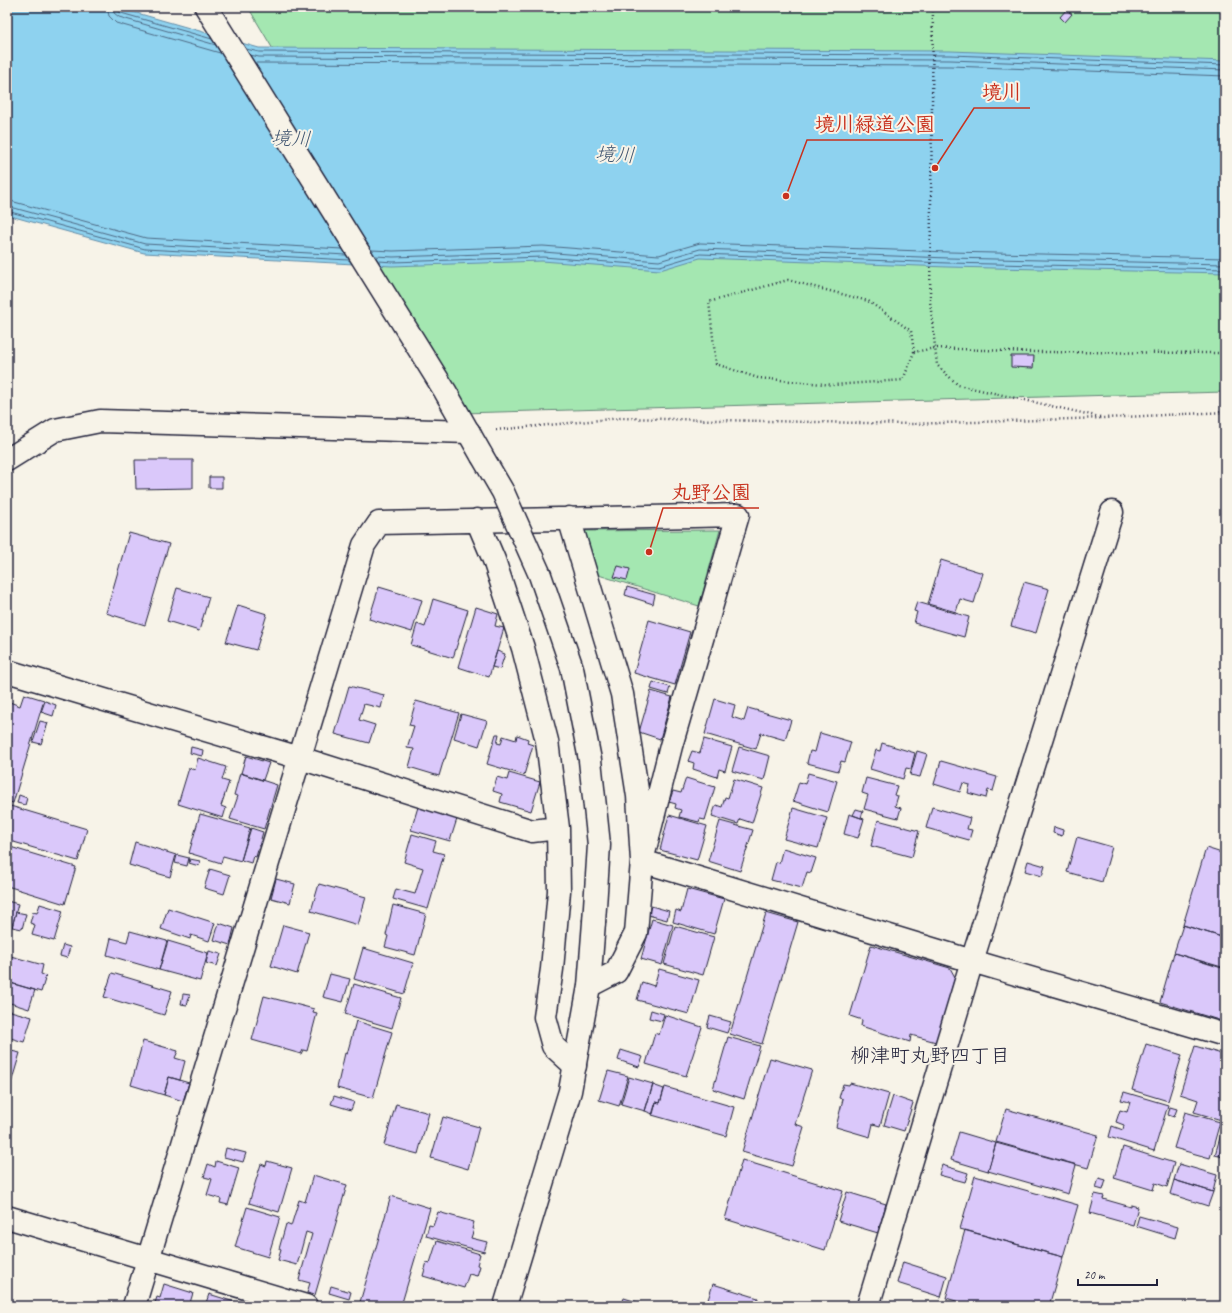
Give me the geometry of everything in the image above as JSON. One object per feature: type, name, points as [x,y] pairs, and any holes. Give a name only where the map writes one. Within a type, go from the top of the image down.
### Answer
[{"type":"street","points":[[206,7],[445,391],[504,492],[540,575],[572,668],[590,760],[598,845],[589,986],[570,1091],[505,1306]]},
{"type":"street","points":[[7,460],[55,430],[100,421],[469,432]]},
{"type":"street","points":[[868,1306],[972,961],[1112,512]]},
{"type":"street","points":[[134,1306],[364,546],[379,523],[738,515],[671,746],[642,861]]},
{"type":"street","points":[[569,518],[622,694],[638,796],[642,861],[636,933],[616,972],[589,986]]},
{"type":"street","points":[[477,520],[494,560],[523,648],[547,741],[558,828],[559,891],[552,969],[545,1018],[553,1046],[575,1066]]},
{"type":"street","points":[[7,671],[300,758],[532,831],[558,828]]},
{"type":"street","points":[[642,861],[972,961],[1225,1035]]},
{"type":"street","points":[[7,1218],[306,1306]]},
{"type":"path","points":[[933,7],[930,301],[937,365],[958,385],[1104,418]]},
{"type":"path","points":[[788,280],[868,301],[911,331],[914,352],[903,380],[834,385],[758,378],[716,364],[709,302],[788,280]]},
{"type":"path","points":[[914,352],[935,348],[1031,352],[1225,353]]},
{"type":"path","points":[[469,432],[621,418],[911,424],[1104,418],[1225,412]]},
{"type":"green space","points":[[248,7],[1225,7],[1225,392],[462,413],[380,272],[315,120]]},
{"type":"green space","points":[[720,530],[699,606],[592,573],[577,531]]},
{"type":"water","points":[[7,7],[116,7],[259,48],[950,51],[1225,61],[1225,273],[948,267],[700,258],[660,270],[542,261],[392,266],[144,253],[7,215]]},
{"type":"building","points":[[1066,10],[1072,14],[1065,22],[1060,17]]},
{"type":"building","points":[[1011,356],[1034,356],[1033,368],[1011,367]]},
{"type":"building","points":[[135,460],[193,460],[193,488],[136,489]]},
{"type":"building","points":[[209,477],[222,477],[222,488],[209,488]]},
{"type":"building","points":[[129,533],[169,544],[145,625],[106,613]]},
{"type":"building","points":[[941,560],[983,573],[974,603],[960,599],[956,612],[928,604]]},
{"type":"building","points":[[618,566],[630,569],[627,580],[614,577]]},
{"type":"building","points":[[1024,582],[1049,589],[1036,633],[1011,626]]},
{"type":"building","points":[[379,587],[422,600],[412,632],[369,619]]},
{"type":"building","points":[[627,587],[655,595],[653,604],[625,595]]},
{"type":"building","points":[[177,588],[209,597],[199,631],[167,621]]},
{"type":"building","points":[[433,599],[468,610],[453,658],[411,645],[417,624],[425,627]]},
{"type":"building","points":[[917,602],[969,617],[964,637],[914,623],[917,612],[914,611]]},
{"type":"building","points":[[238,605],[267,614],[256,650],[226,642]]},
{"type":"building","points":[[476,607],[498,614],[495,626],[504,628],[489,677],[458,667]]},
{"type":"building","points":[[649,620],[690,632],[675,685],[634,673]]},
{"type":"building","points":[[497,651],[505,654],[500,669],[492,667]]},
{"type":"building","points":[[653,682],[670,687],[668,694],[651,689]]},
{"type":"building","points":[[349,686],[384,695],[381,708],[364,704],[359,720],[375,725],[369,743],[335,734]]},
{"type":"building","points":[[651,691],[672,697],[660,739],[639,732]]},
{"type":"building","points":[[24,694],[44,700],[13,803],[7,801],[7,701],[20,706]]},
{"type":"building","points":[[715,699],[735,705],[732,717],[744,721],[748,708],[791,720],[785,740],[761,733],[756,749],[705,734]]},
{"type":"building","points":[[45,701],[56,705],[53,716],[41,712]]},
{"type":"building","points":[[416,701],[459,713],[439,776],[409,767],[414,749],[407,748],[414,726],[409,725]]},
{"type":"building","points":[[461,714],[487,721],[479,746],[454,738]]},
{"type":"building","points":[[40,721],[48,723],[41,744],[33,742]]},
{"type":"building","points":[[820,733],[851,742],[845,762],[841,761],[838,771],[807,763],[810,751],[815,752]]},
{"type":"building","points":[[496,734],[499,734],[497,743],[501,744],[503,736],[516,740],[517,735],[528,739],[527,743],[533,745],[524,775],[487,764]]},
{"type":"building","points":[[704,739],[732,747],[725,771],[719,769],[717,777],[693,769],[694,763],[688,761],[692,751],[700,753]]},
{"type":"building","points":[[882,743],[915,753],[911,769],[906,768],[903,779],[870,769],[876,750],[880,751]]},
{"type":"building","points":[[191,747],[203,750],[202,756],[190,753]]},
{"type":"building","points":[[739,747],[770,756],[764,780],[732,771]]},
{"type":"building","points":[[917,751],[927,754],[920,777],[910,775]]},
{"type":"building","points":[[246,756],[269,763],[263,780],[241,773]]},
{"type":"building","points":[[198,758],[226,767],[222,780],[229,782],[221,806],[226,808],[223,818],[178,804],[189,768],[195,770]]},
{"type":"building","points":[[941,761],[997,777],[993,791],[988,790],[986,798],[968,793],[970,785],[963,783],[960,792],[934,784]]},
{"type":"building","points":[[240,773],[277,785],[264,829],[230,819],[238,796],[234,795]]},
{"type":"building","points":[[509,773],[540,782],[531,811],[500,802],[502,794],[493,791],[497,777],[507,780]]},
{"type":"building","points":[[808,773],[837,781],[828,812],[793,801],[799,782],[805,784]]},
{"type":"building","points":[[686,778],[715,787],[705,820],[700,819],[699,822],[679,817],[681,810],[675,808],[676,804],[669,802],[673,791],[681,793]]},
{"type":"building","points":[[866,778],[897,786],[894,795],[898,796],[895,806],[901,808],[898,818],[864,809],[868,795],[862,793]]},
{"type":"building","points":[[734,779],[763,788],[752,823],[740,819],[738,824],[712,816],[716,805],[722,807],[725,797],[728,798]]},
{"type":"building","points":[[19,795],[27,798],[25,805],[17,803]]},
{"type":"building","points":[[7,805],[87,829],[78,861],[7,840]]},
{"type":"building","points":[[418,807],[457,819],[450,841],[411,830]]},
{"type":"building","points":[[932,807],[970,818],[967,829],[972,830],[969,840],[926,828]]},
{"type":"building","points":[[793,808],[827,818],[818,848],[784,839]]},
{"type":"building","points":[[856,809],[863,811],[861,818],[853,815]]},
{"type":"building","points":[[200,814],[250,828],[241,861],[223,856],[221,863],[189,853]]},
{"type":"building","points":[[849,814],[864,819],[858,838],[844,834]]},
{"type":"building","points":[[669,815],[707,826],[697,860],[660,850]]},
{"type":"building","points":[[878,820],[919,831],[912,857],[871,846]]},
{"type":"building","points":[[720,821],[753,830],[740,871],[708,861]]},
{"type":"building","points":[[1054,827],[1063,830],[1062,836],[1053,833]]},
{"type":"building","points":[[251,828],[263,832],[256,857],[253,856],[251,863],[241,860]]},
{"type":"building","points":[[412,834],[436,841],[433,851],[444,854],[428,909],[393,899],[396,889],[415,894],[423,868],[404,862]]},
{"type":"building","points":[[1077,837],[1112,847],[1102,882],[1067,872]]},
{"type":"building","points":[[135,842],[176,855],[170,877],[129,865]]},
{"type":"building","points":[[7,846],[76,867],[65,904],[7,886]]},
{"type":"building","points":[[783,848],[816,858],[811,873],[807,872],[802,888],[771,880],[776,862],[779,863]]},
{"type":"building","points":[[1206,848],[1225,854],[1225,938],[1183,925]]},
{"type":"building","points":[[177,855],[189,858],[187,866],[175,863]]},
{"type":"building","points":[[190,859],[200,861],[199,866],[189,863]]},
{"type":"building","points":[[1028,861],[1045,866],[1042,876],[1025,871]]},
{"type":"building","points":[[210,869],[230,875],[224,894],[204,888]]},
{"type":"building","points":[[276,879],[295,884],[290,903],[271,898]]},
{"type":"building","points":[[319,884],[366,897],[358,925],[311,911]]},
{"type":"building","points":[[687,889],[724,899],[714,934],[673,922],[676,910],[681,912]]},
{"type":"building","points":[[7,901],[18,904],[12,927],[7,925]]},
{"type":"building","points":[[40,904],[63,911],[54,941],[32,935],[35,925],[30,923],[33,912],[37,913]]},
{"type":"building","points":[[393,905],[426,914],[415,955],[385,947],[388,936],[386,935]]},
{"type":"building","points":[[651,906],[669,911],[667,920],[648,915]]},
{"type":"building","points":[[168,908],[215,923],[209,941],[191,935],[190,939],[161,929]]},
{"type":"building","points":[[16,912],[26,914],[22,929],[12,927]]},
{"type":"building","points":[[766,913],[798,922],[762,1044],[730,1034]]},
{"type":"building","points":[[652,919],[673,925],[662,965],[641,959]]},
{"type":"building","points":[[219,923],[234,928],[230,945],[214,940]]},
{"type":"building","points":[[283,925],[309,932],[297,974],[271,966]]},
{"type":"building","points":[[1183,925],[1225,938],[1225,968],[1174,953]]},
{"type":"building","points":[[675,926],[714,937],[703,975],[664,964]]},
{"type":"building","points":[[130,931],[167,941],[159,970],[107,955],[111,938],[127,942]]},
{"type":"building","points":[[168,941],[208,953],[200,981],[159,970]]},
{"type":"building","points":[[63,945],[70,947],[67,958],[60,956]]},
{"type":"building","points":[[871,945],[950,968],[955,977],[936,1042],[911,1035],[910,1042],[861,1026],[862,1020],[850,1016]]},
{"type":"building","points":[[363,948],[413,963],[404,994],[354,979]]},
{"type":"building","points":[[209,951],[221,954],[217,966],[206,963]]},
{"type":"building","points":[[1174,953],[1225,969],[1225,1022],[1160,1002]]},
{"type":"building","points":[[7,955],[43,965],[41,974],[46,976],[41,992],[7,982]]},
{"type":"building","points":[[659,969],[699,980],[689,1014],[637,1000],[642,982],[654,986]]},
{"type":"building","points":[[112,973],[172,991],[164,1015],[104,997]]},
{"type":"building","points":[[330,974],[350,979],[343,1002],[323,997]]},
{"type":"building","points":[[7,982],[35,990],[29,1009],[7,1002]]},
{"type":"building","points":[[354,984],[401,998],[392,1028],[345,1014]]},
{"type":"building","points":[[183,994],[190,995],[187,1005],[181,1004]]},
{"type":"building","points":[[264,996],[314,1009],[313,1012],[317,1013],[307,1051],[303,1050],[301,1054],[252,1040]]},
{"type":"building","points":[[7,1010],[32,1017],[24,1042],[7,1037]]},
{"type":"building","points":[[651,1010],[664,1014],[662,1021],[649,1018]]},
{"type":"building","points":[[665,1015],[702,1027],[686,1076],[646,1064],[655,1033],[659,1035]]},
{"type":"building","points":[[710,1016],[731,1022],[727,1033],[707,1027]]},
{"type":"building","points":[[356,1021],[392,1032],[373,1098],[337,1088],[345,1053],[347,1054]]},
{"type":"building","points":[[728,1037],[760,1046],[744,1099],[713,1089]]},
{"type":"building","points":[[143,1041],[178,1051],[175,1058],[185,1061],[180,1080],[169,1077],[164,1095],[131,1085]]},
{"type":"building","points":[[1146,1044],[1182,1055],[1168,1101],[1132,1090]]},
{"type":"building","points":[[1195,1046],[1225,1055],[1225,1121],[1194,1112],[1198,1100],[1180,1094]]},
{"type":"building","points":[[7,1050],[20,1053],[9,1090],[7,1089]]},
{"type":"building","points":[[621,1050],[643,1057],[639,1067],[618,1060]]},
{"type":"building","points":[[770,1058],[812,1070],[795,1124],[804,1127],[792,1166],[742,1152]]},
{"type":"building","points":[[608,1071],[628,1076],[619,1106],[599,1100]]},
{"type":"building","points":[[169,1077],[189,1083],[183,1101],[164,1095]]},
{"type":"building","points":[[629,1077],[653,1084],[645,1111],[621,1104]]},
{"type":"building","points":[[850,1083],[889,1094],[880,1126],[873,1124],[870,1137],[836,1127],[843,1099],[839,1098],[843,1084],[849,1085]]},
{"type":"building","points":[[653,1085],[664,1089],[660,1103],[656,1102],[653,1114],[645,1111]]},
{"type":"building","points":[[665,1087],[734,1107],[726,1136],[652,1115],[656,1102],[660,1103]]},
{"type":"building","points":[[1124,1092],[1168,1105],[1154,1151],[1109,1137],[1112,1126],[1123,1130],[1124,1125],[1116,1122],[1120,1110],[1127,1112],[1130,1102],[1121,1100]]},
{"type":"building","points":[[334,1096],[354,1102],[351,1110],[331,1104]]},
{"type":"building","points":[[893,1096],[913,1103],[904,1131],[884,1125]]},
{"type":"building","points":[[396,1104],[429,1113],[418,1154],[384,1145]]},
{"type":"building","points":[[1170,1107],[1177,1109],[1174,1117],[1168,1115]]},
{"type":"building","points":[[1006,1109],[1098,1135],[1088,1168],[996,1142]]},
{"type":"building","points":[[1185,1112],[1220,1122],[1210,1158],[1174,1148]]},
{"type":"building","points":[[443,1117],[479,1127],[468,1169],[431,1158]]},
{"type":"building","points":[[1223,1127],[1225,1127],[1225,1137],[1219,1156],[1215,1155]]},
{"type":"building","points":[[959,1132],[996,1143],[988,1171],[951,1160]]},
{"type":"building","points":[[1225,1137],[1225,1158],[1219,1156]]},
{"type":"building","points":[[996,1143],[1076,1165],[1068,1194],[988,1171]]},
{"type":"building","points":[[1123,1147],[1174,1163],[1167,1187],[1155,1183],[1153,1190],[1114,1178]]},
{"type":"building","points":[[226,1148],[246,1153],[243,1162],[224,1157]]},
{"type":"building","points":[[742,1160],[843,1191],[825,1250],[725,1219]]},
{"type":"building","points":[[216,1161],[239,1168],[228,1205],[220,1203],[221,1199],[207,1195],[212,1179],[204,1177],[208,1164],[215,1167]]},
{"type":"building","points":[[267,1161],[292,1168],[279,1212],[249,1203],[261,1164],[266,1166]]},
{"type":"building","points":[[1179,1164],[1217,1175],[1213,1192],[1174,1180]]},
{"type":"building","points":[[942,1165],[968,1173],[965,1182],[939,1175]]},
{"type":"building","points":[[313,1175],[347,1185],[315,1295],[307,1293],[310,1283],[299,1280],[312,1234],[306,1232],[297,1265],[278,1260],[281,1250],[279,1249],[286,1224],[291,1226],[299,1200],[305,1202]]},
{"type":"building","points":[[975,1176],[1078,1205],[1063,1257],[960,1229]]},
{"type":"building","points":[[1099,1178],[1106,1180],[1103,1190],[1096,1188]]},
{"type":"building","points":[[1174,1180],[1213,1192],[1208,1206],[1170,1194]]},
{"type":"building","points":[[847,1192],[886,1204],[878,1233],[838,1221]]},
{"type":"building","points":[[1095,1194],[1104,1196],[1103,1199],[1131,1207],[1131,1205],[1138,1207],[1133,1225],[1090,1213]]},
{"type":"building","points":[[391,1196],[430,1208],[401,1306],[372,1306],[360,1302]]},
{"type":"building","points":[[247,1207],[280,1217],[268,1257],[235,1247]]},
{"type":"building","points":[[438,1212],[474,1222],[472,1229],[474,1229],[471,1238],[487,1242],[484,1252],[426,1236],[429,1225],[433,1226]]},
{"type":"building","points":[[1139,1216],[1178,1227],[1175,1238],[1136,1226]]},
{"type":"building","points":[[965,1230],[1063,1257],[1049,1306],[973,1306],[946,1298]]},
{"type":"building","points":[[437,1241],[480,1254],[477,1265],[480,1266],[477,1276],[469,1274],[464,1288],[423,1276],[427,1262],[430,1263]]},
{"type":"building","points":[[903,1262],[947,1276],[941,1297],[897,1283]]},
{"type":"building","points":[[164,1284],[193,1293],[189,1306],[154,1306],[157,1297],[160,1298]]},
{"type":"building","points":[[713,1284],[758,1298],[756,1306],[706,1306]]},
{"type":"building","points":[[331,1286],[351,1292],[349,1299],[329,1293]]},
{"type":"building","points":[[209,1294],[241,1304],[241,1306],[205,1306]]},
{"type":"building","points":[[624,1298],[650,1306],[621,1306]]},
{"type":"place","name":"境川","points":[[935,168]]},
{"type":"place","name":"境川緑道公園","points":[[786,196]]},
{"type":"place","name":"丸野公園","points":[[649,552]]},
{"type":"district","name":"柳津町丸野四丁目","points":[[930,1055]]}]
